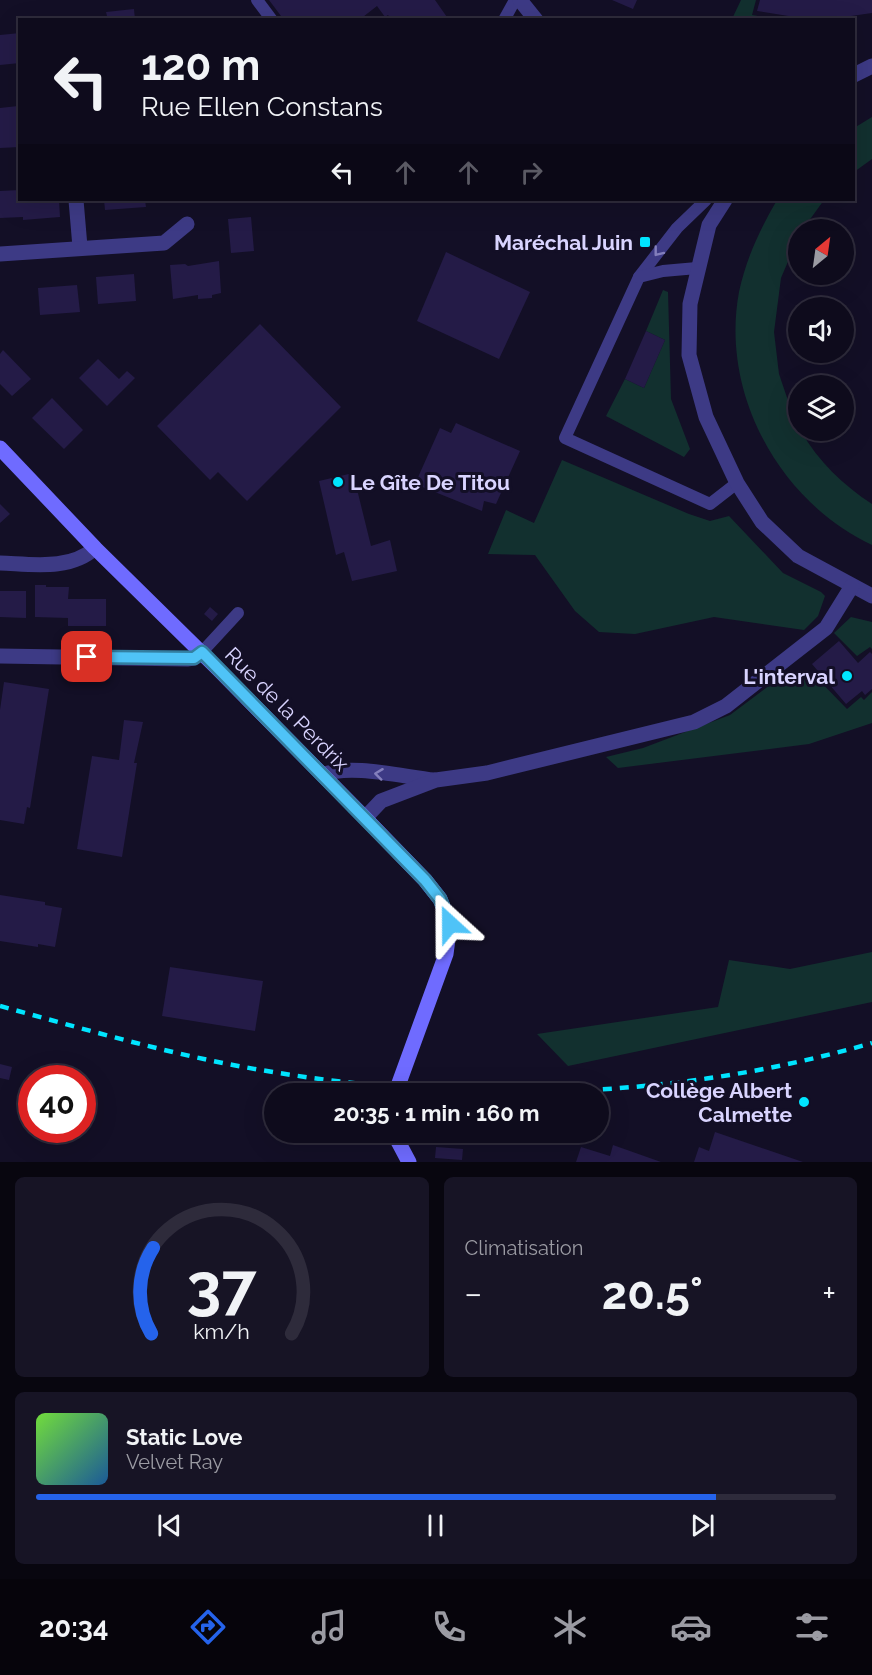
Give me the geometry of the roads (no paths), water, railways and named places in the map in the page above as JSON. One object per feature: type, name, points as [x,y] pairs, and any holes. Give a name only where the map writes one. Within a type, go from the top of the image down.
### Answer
[{"type":"street","points":[[518,0],[534,18]]},
{"type":"street","points":[[855,74],[872,66]]},
{"type":"street","points":[[76,201],[80,247]]},
{"type":"street","points":[[724,201],[709,225],[690,304],[688,355],[706,417],[737,483],[762,522],[798,556],[872,596]]},
{"type":"street","points":[[0,254],[164,243],[187,224]]},
{"type":"street","name":"Rue de la Perdrix","points":[[0,448],[95,548],[202,652],[365,818],[425,880],[440,899],[450,924],[446,954],[399,1083]]},
{"type":"street","points":[[0,563],[54,565],[85,557],[95,548]]},
{"type":"street","points":[[365,818],[381,801],[436,780],[487,773],[694,722],[726,706],[826,628],[852,586]]},
{"type":"street","points":[[0,656],[188,659],[202,652]]},
{"type":"street","points":[[323,775],[333,770],[356,771],[436,780]]},
{"type":"street","points":[[399,1143],[409,1162]]},
{"type":"lane","points":[[257,0],[270,18]]},
{"type":"lane","points":[[505,18],[518,0]]},
{"type":"lane","points":[[705,201],[677,228],[639,277],[565,438],[710,504],[737,483]]},
{"type":"lane","points":[[639,277],[663,271],[697,268]]},
{"type":"lane","points":[[202,652],[238,613]]},
{"type":"railway","points":[[0,1006],[145,1045],[233,1065],[313,1078],[393,1087],[473,1091],[554,1092],[634,1087],[714,1077],[794,1063],[872,1043]]},
{"type":"place","name":"Maréchal Juin","points":[[645,242]]},
{"type":"place","name":"Le Gîte De Titou","points":[[338,482]]},
{"type":"place","name":"L'interval","points":[[847,676]]},
{"type":"place","name":"Collège Albert Calmette","points":[[804,1102]]}]
